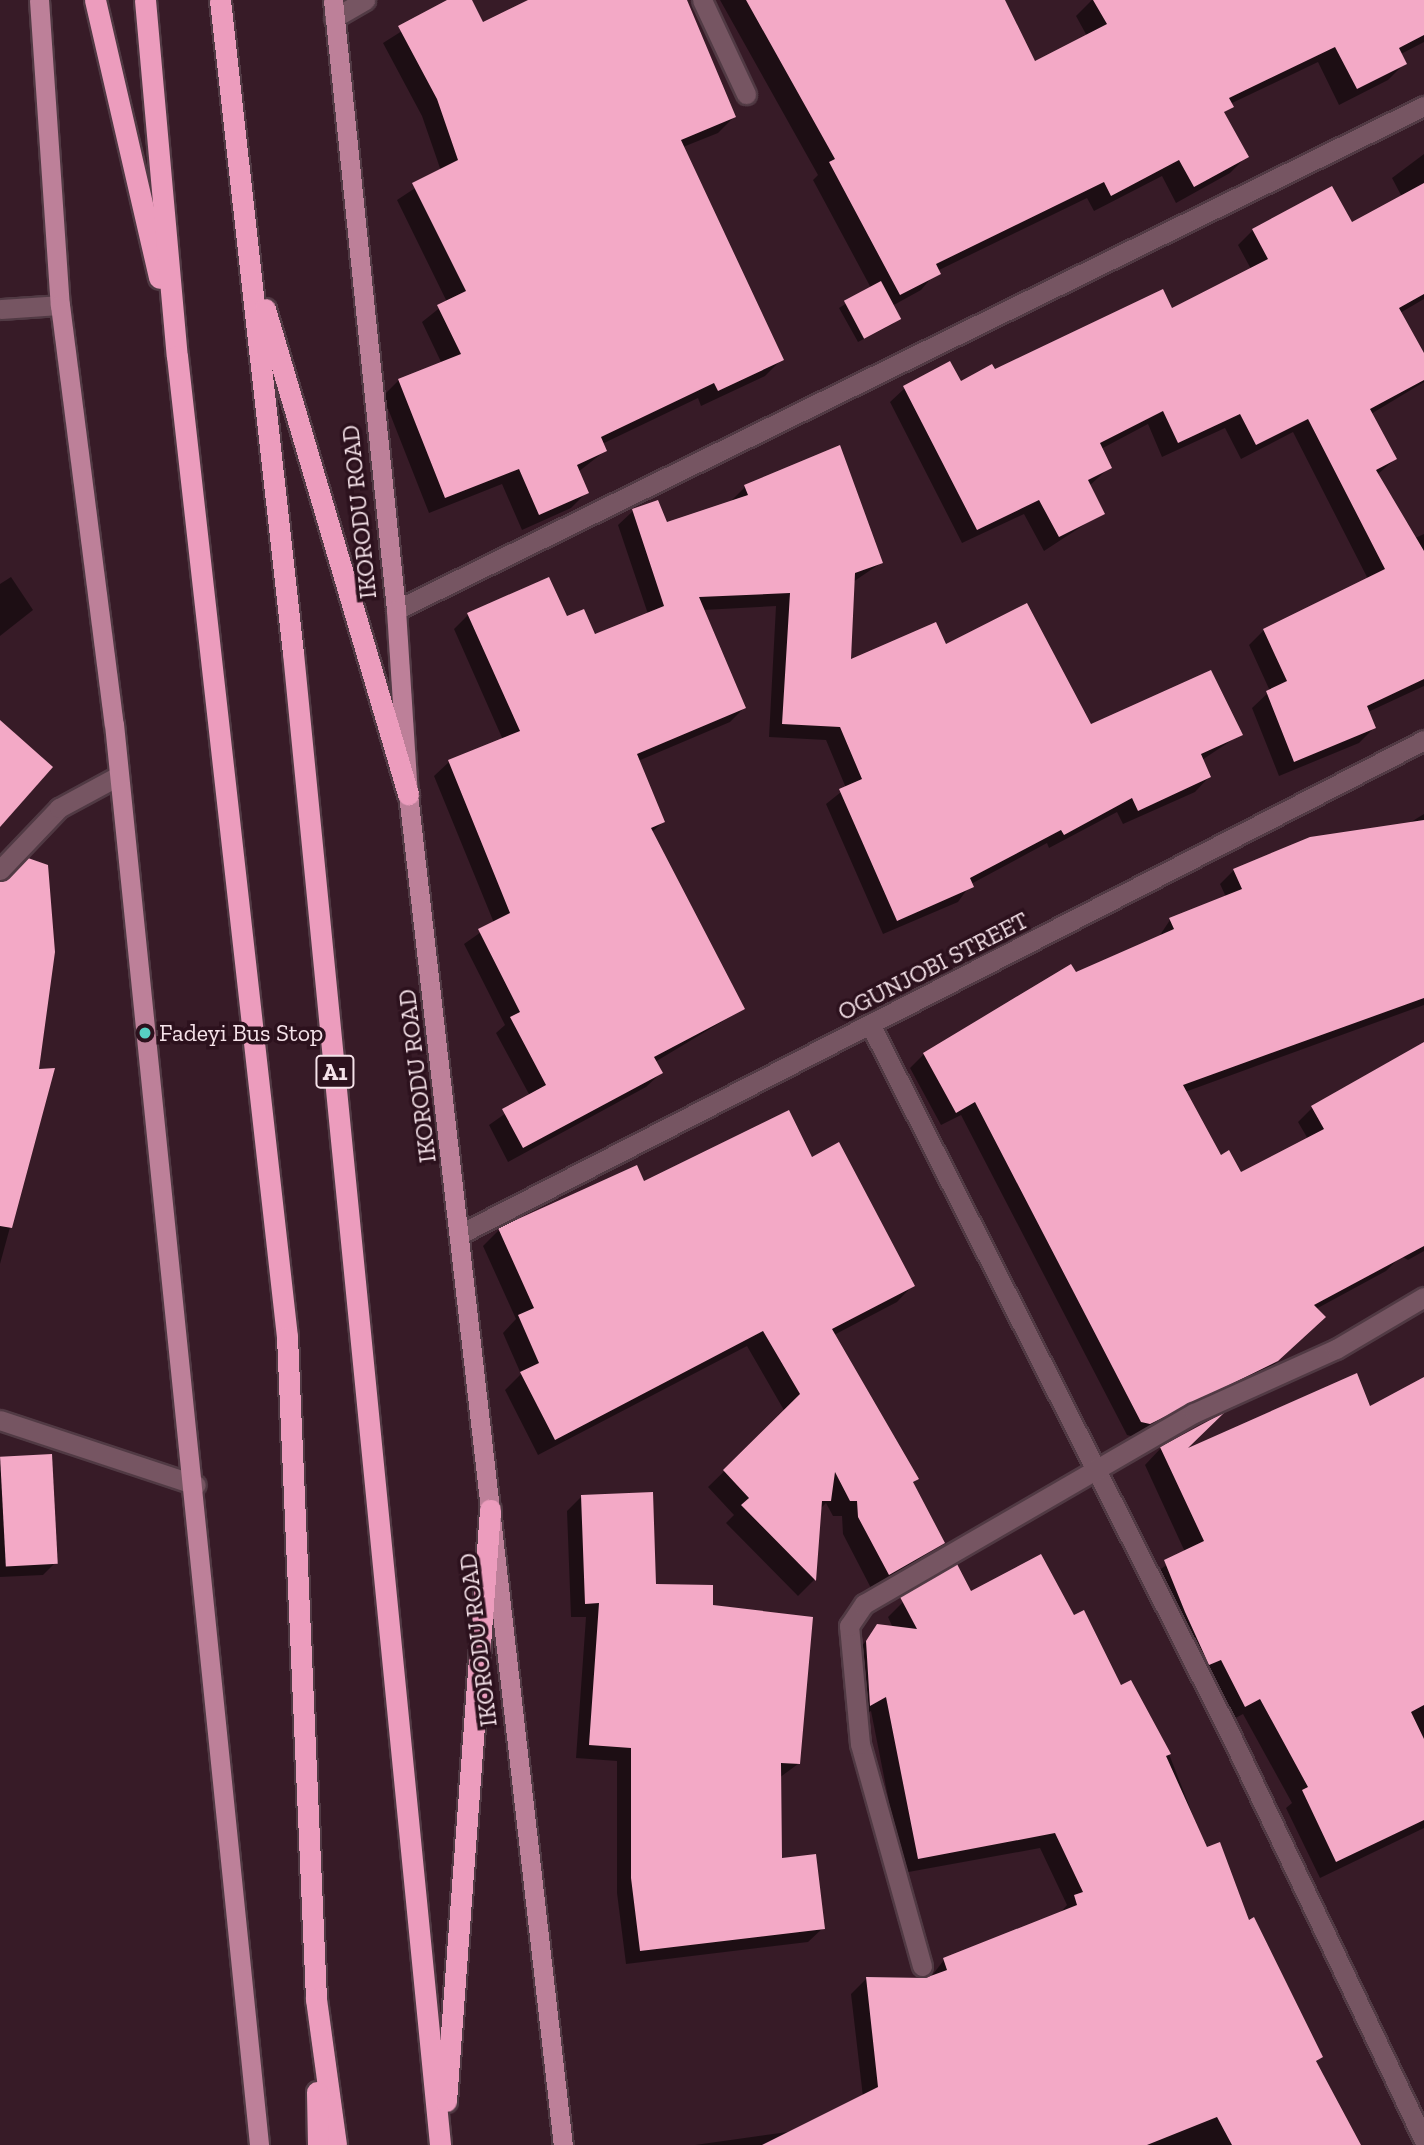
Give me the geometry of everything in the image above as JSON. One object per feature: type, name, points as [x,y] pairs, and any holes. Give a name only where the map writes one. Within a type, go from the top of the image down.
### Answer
[{"type":"highway","points":[[95,0],[177,356]]},
{"type":"highway","points":[[145,0],[177,356],[287,1338],[316,1999],[318,2145]]},
{"type":"highway","name":"A1","points":[[221,0],[441,2145]]},
{"type":"highway","points":[[249,254],[408,794]]},
{"type":"highway","points":[[441,2145],[489,1510]]},
{"type":"highway","points":[[316,1999],[336,2145]]},
{"type":"main road","points":[[39,0],[60,305],[118,776],[196,1485],[259,2145]]},
{"type":"main road","name":"IKORODU ROAD","points":[[333,9],[396,610],[408,794],[462,1233],[489,1510],[563,2145]]},
{"type":"street","points":[[333,9],[365,0]]},
{"type":"street","points":[[702,0],[746,94]]},
{"type":"street","points":[[396,610],[1424,106]]},
{"type":"street","points":[[0,309],[60,305]]},
{"type":"street","name":"OGUNJOBI STREET","points":[[462,1233],[871,1026],[1424,740]]},
{"type":"street","points":[[0,870],[59,808],[118,776]]},
{"type":"street","points":[[871,1026],[1097,1467],[1424,2140]]},
{"type":"street","points":[[922,1966],[860,1744],[849,1626],[864,1604],[1194,1413],[1336,1349],[1424,1297]]},
{"type":"street","points":[[0,1420],[196,1485]]},
{"type":"building","points":[[447,0],[472,0],[483,22],[528,0],[687,0],[736,117],[681,140],[784,360],[718,391],[714,383],[601,437],[607,451],[577,465],[589,493],[539,515],[519,469],[445,498],[398,379],[461,354],[437,305],[466,291],[412,183],[458,160],[437,99],[398,26]]},
{"type":"building","points":[[746,0],[1005,0],[1035,61],[1107,24],[1093,0],[1424,0],[1424,35],[1399,48],[1407,64],[1357,89],[1335,47],[1229,98],[1234,107],[1224,112],[1249,157],[1194,187],[1179,160],[1111,196],[1104,182],[936,264],[941,274],[900,295],[829,162],[835,159]]},
{"type":"building","points":[[1424,183],[1424,294],[1399,308],[1424,353],[1424,380],[1370,409],[1397,459],[1376,470],[1424,551],[1424,679],[1367,706],[1376,728],[1294,762],[1266,691],[1287,681],[1263,629],[1385,569],[1308,419],[1256,445],[1240,414],[1178,443],[1163,411],[1100,443],[1112,468],[1088,480],[1105,514],[1059,537],[1039,500],[977,530],[903,386],[950,361],[961,381],[992,364],[995,369],[1163,289],[1172,308],[1268,259],[1252,229],[1332,186],[1352,222]]},
{"type":"building","points":[[881,281],[901,319],[864,339],[844,301]]},
{"type":"building","points":[[840,445],[883,563],[855,573],[851,659],[936,622],[946,644],[1027,603],[1091,724],[1211,670],[1243,735],[1201,754],[1211,777],[1138,811],[1132,798],[1064,835],[1061,830],[970,878],[974,887],[897,921],[839,789],[862,779],[840,727],[782,724],[790,593],[699,597],[746,708],[637,754],[665,822],[651,828],[745,1009],[654,1057],[663,1073],[523,1148],[502,1109],[546,1085],[510,1017],[520,1012],[478,929],[510,913],[448,760],[520,731],[467,613],[549,577],[567,616],[584,609],[595,634],[664,606],[632,509],[658,500],[667,522],[748,495],[744,485]]},
{"type":"building","points":[[0,720],[53,767],[0,827]]},
{"type":"building","points":[[1424,820],[1424,998],[1183,1085],[1221,1155],[1229,1150],[1241,1172],[1324,1129],[1311,1106],[1424,1042],[1424,1246],[1314,1305],[1326,1317],[1278,1361],[1150,1424],[1141,1422],[975,1102],[956,1113],[923,1053],[1071,964],[1076,972],[1174,929],[1169,918],[1242,889],[1233,869],[1310,837]]},
{"type":"building","points":[[28,858],[48,865],[55,952],[39,1069],[55,1068],[12,1228],[0,1226],[0,882]]},
{"type":"building","points":[[789,1110],[812,1157],[839,1142],[915,1286],[832,1329],[919,1479],[913,1482],[945,1543],[889,1575],[858,1517],[857,1501],[850,1501],[835,1472],[831,1501],[822,1501],[816,1581],[741,1505],[749,1498],[723,1470],[800,1394],[763,1331],[555,1440],[520,1372],[539,1363],[518,1315],[534,1308],[498,1228],[637,1165],[644,1181]]},
{"type":"building","points":[[1357,1373],[1370,1406],[1424,1377],[1424,1705],[1411,1712],[1424,1739],[1424,1820],[1336,1862],[1302,1790],[1308,1787],[1260,1699],[1245,1707],[1221,1660],[1209,1665],[1185,1612],[1164,1560],[1204,1541],[1160,1447],[1225,1412],[1188,1448]]},
{"type":"building","points":[[52,1454],[58,1564],[6,1567],[0,1457]]},
{"type":"building","points":[[653,1492],[656,1584],[713,1585],[713,1605],[813,1617],[800,1764],[781,1763],[782,1858],[816,1854],[825,1929],[640,1951],[631,1878],[631,1748],[589,1745],[599,1603],[585,1604],[581,1495]]},
{"type":"building","points":[[1041,1554],[1074,1615],[1084,1610],[1121,1685],[1131,1680],[1171,1754],[1166,1756],[1207,1847],[1220,1842],[1249,1920],[1254,1917],[1323,2057],[1316,2061],[1361,2145],[1232,2145],[1217,2117],[1147,2145],[762,2145],[878,2087],[866,1977],[925,1978],[947,1970],[943,1958],[1077,1905],[1074,1895],[1083,1892],[1055,1833],[918,1859],[886,1697],[870,1706],[866,1641],[877,1624],[917,1629],[900,1597],[957,1564],[971,1591]]},
{"type":"place","name":"Fadeyi Bus Stop","points":[[145,1033]]}]
